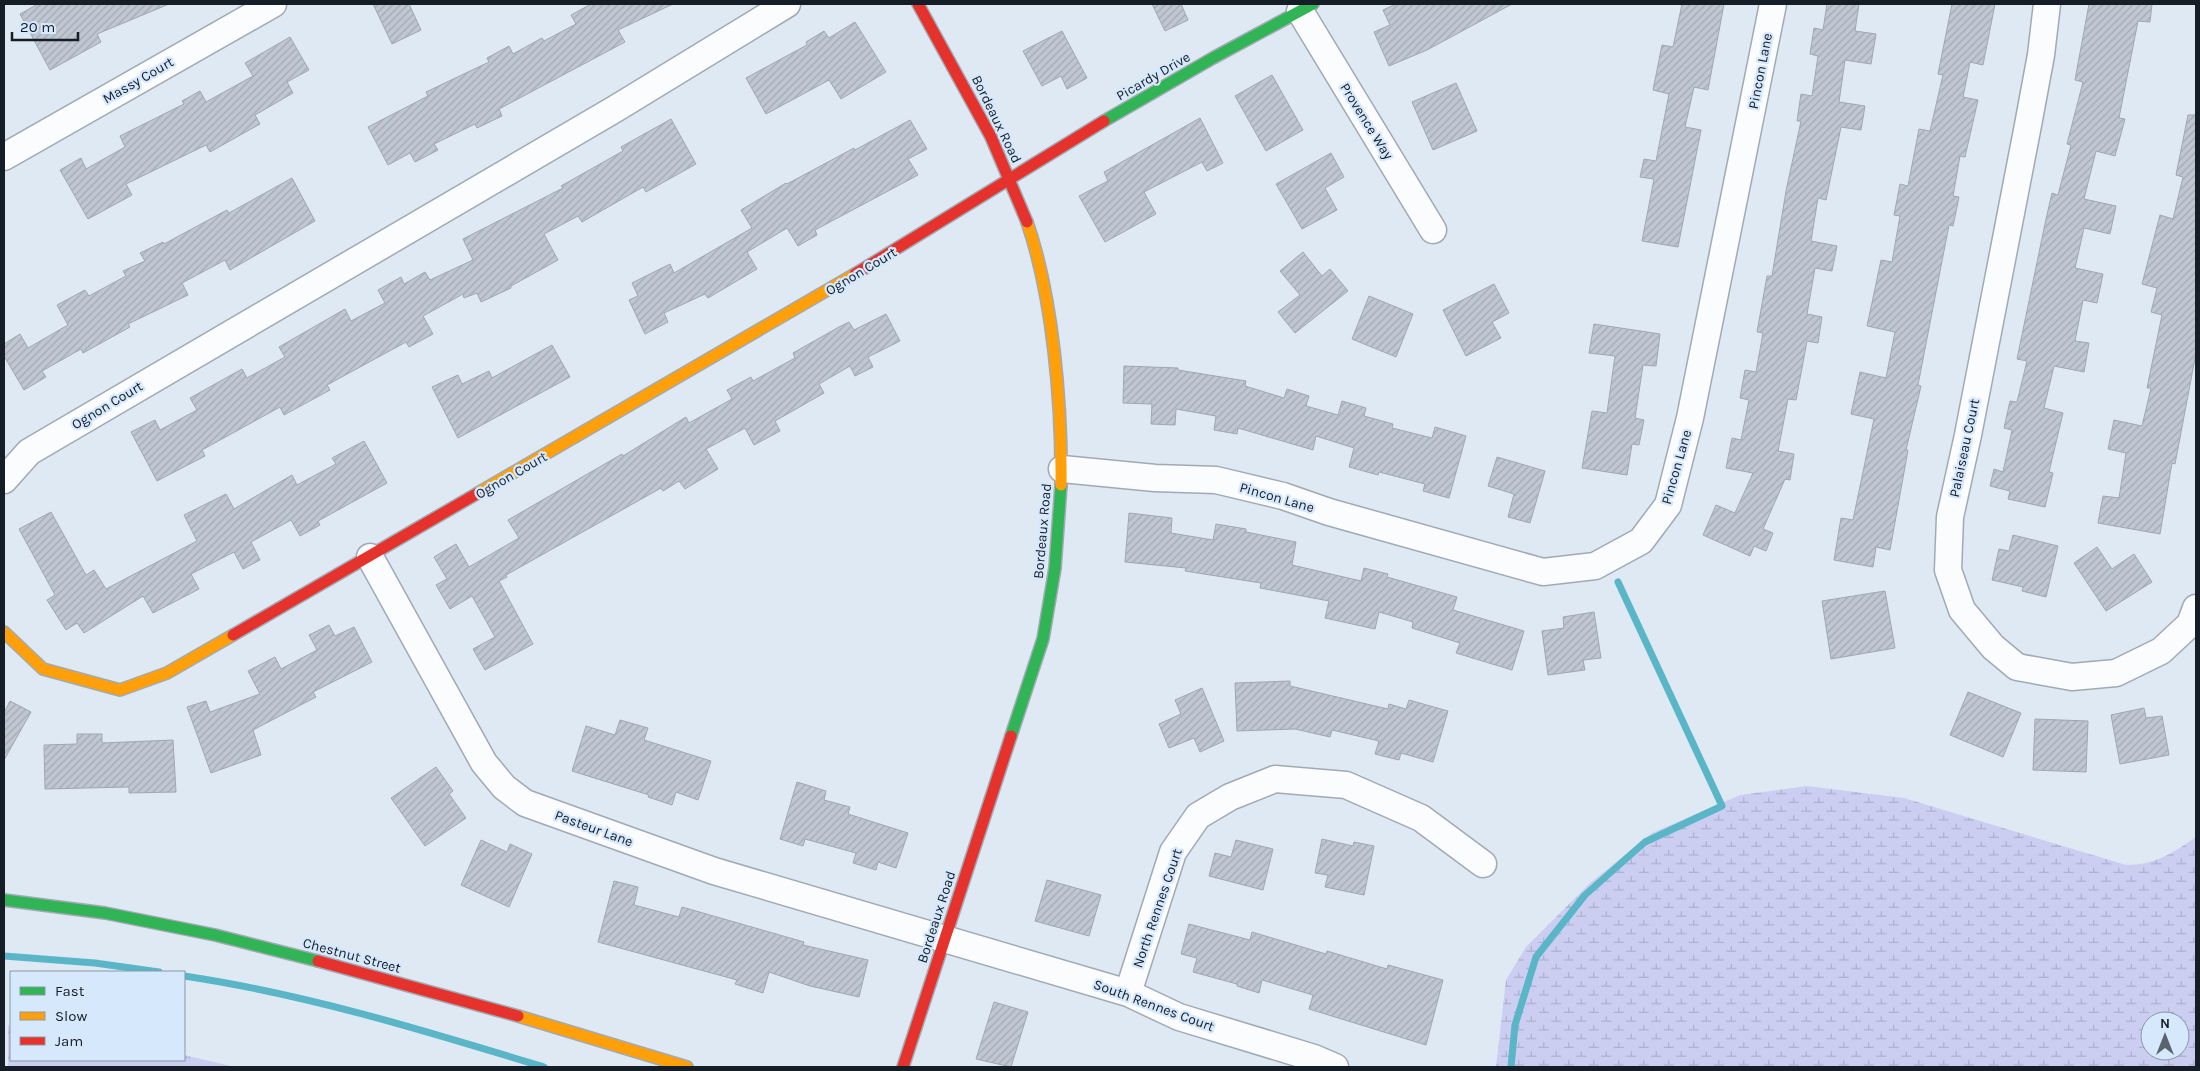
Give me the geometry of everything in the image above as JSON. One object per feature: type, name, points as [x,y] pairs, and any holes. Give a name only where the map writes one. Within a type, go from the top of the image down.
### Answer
[{"type":"street","name":"Massy Court","points":[[4,157],[273,4]]},
{"type":"street","name":"Ognon Court","points":[[4,480],[29,452],[615,109],[787,4]]},
{"type":"street","name":"Bordeaux Road","points":[[903,1067],[1043,639],[1055,567],[1062,469],[1055,362],[1041,277],[1027,221],[1010,178],[971,97],[918,4]]},
{"type":"street","name":"Pincon Lane","points":[[1062,469],[1155,478],[1216,480],[1283,496],[1329,512],[1543,572],[1595,566],[1642,541],[1668,505],[1690,418],[1773,4]]},
{"type":"street","name":"Palaiseau Court","points":[[2048,4],[2028,125],[1968,436],[1950,517],[1948,570],[1962,610],[1993,647],[2017,667],[2072,678],[2116,673],[2161,651],[2190,624],[2196,608]]},
{"type":"street","name":"Picardy Drive","points":[[1010,178],[1213,58],[1307,8]]},
{"type":"street","name":"Provence Way","points":[[1307,8],[1434,230]]},
{"type":"street","name":"Ognon Court","points":[[4,632],[43,669],[120,690],[167,673],[888,255],[1010,178]]},
{"type":"street","name":"Pasteur Lane","points":[[370,557],[484,763],[504,787],[525,804],[714,871],[944,940]]},
{"type":"street","name":"North Rennes Court","points":[[1128,993],[1173,852],[1198,816],[1230,797],[1275,779],[1346,785],[1421,818],[1483,864]]},
{"type":"street","name":"Chestnut Street","points":[[4,900],[105,913],[215,935],[367,974],[602,1040],[687,1067]]},
{"type":"street","name":"South Rennes Court","points":[[944,940],[1128,993],[1179,1017],[1314,1058],[1335,1067]]},
{"type":"green space","points":[[1807,786],[1904,798],[2126,865],[2146,863],[2163,857],[2196,837],[2196,1067],[1496,1067],[1506,980],[1526,947],[1589,884],[1652,833],[1740,795]]},
{"type":"green space","points":[[8,1025],[10,1026],[10,1061],[185,1061],[185,1055],[235,1067],[8,1067]]},
{"type":"building","points":[[38,4],[169,4],[97,34],[101,42],[50,70],[20,14]]},
{"type":"building","points":[[373,4],[409,4],[421,30],[392,44]]},
{"type":"building","points":[[591,4],[673,4],[618,30],[625,42],[499,109],[502,116],[477,128],[475,124],[434,144],[438,150],[415,162],[410,153],[388,165],[368,127],[428,96],[426,92],[489,62],[487,58],[509,46],[513,54],[542,38],[544,41],[576,24],[571,15]]},
{"type":"building","points":[[1152,4],[1181,4],[1188,20],[1165,31]]},
{"type":"building","points":[[1396,4],[1512,4],[1427,50],[1389,66],[1374,32],[1390,25],[1383,10]]},
{"type":"building","points":[[1682,4],[1724,4],[1708,90],[1694,87],[1685,127],[1701,130],[1678,247],[1642,241],[1654,179],[1640,177],[1644,159],[1656,161],[1669,94],[1653,90],[1662,45],[1673,47]]},
{"type":"building","points":[[1827,4],[1859,4],[1855,31],[1876,34],[1871,64],[1845,60],[1839,102],[1865,106],[1861,130],[1841,127],[1826,200],[1818,198],[1811,241],[1837,246],[1832,271],[1815,268],[1807,314],[1822,317],[1818,343],[1807,341],[1796,400],[1788,399],[1778,451],[1794,454],[1790,480],[1785,479],[1763,529],[1773,533],[1766,551],[1754,546],[1750,556],[1703,535],[1716,505],[1735,513],[1753,473],[1726,468],[1732,438],[1741,440],[1749,400],[1740,398],[1745,370],[1756,372],[1763,333],[1757,332],[1767,276],[1772,276],[1786,191],[1801,121],[1797,121],[1801,94],[1812,96],[1818,56],[1810,54],[1814,28],[1823,30]]},
{"type":"building","points":[[1952,4],[1995,4],[1983,65],[1970,62],[1963,97],[1978,100],[1965,157],[1960,156],[1953,196],[1959,197],[1953,226],[1949,225],[1918,385],[1921,386],[1906,450],[1908,450],[1890,550],[1876,547],[1873,567],[1834,560],[1841,518],[1853,520],[1874,419],[1851,414],[1860,372],[1886,378],[1895,332],[1867,326],[1881,260],[1892,262],[1900,216],[1894,215],[1900,184],[1908,186],[1919,129],[1930,131],[1943,75],[1938,74]]},
{"type":"building","points":[[2089,4],[2152,4],[2150,22],[2138,21],[2119,118],[2125,119],[2115,156],[2096,151],[2084,199],[2116,206],[2110,234],[2084,228],[2075,268],[2103,274],[2097,303],[2083,300],[2075,341],[2089,343],[2084,372],[2054,366],[2044,408],[2063,413],[2049,472],[2053,473],[2045,507],[2008,499],[2010,491],[1990,486],[1994,469],[2003,472],[2012,430],[2004,428],[2010,401],[2017,402],[2027,361],[2017,359],[2052,193],[2058,195],[2071,145],[2067,144],[2083,82],[2075,80]]},
{"type":"building","points":[[855,22],[886,72],[841,99],[829,80],[766,114],[746,78],[807,45],[806,42],[824,31],[829,38]]},
{"type":"building","points":[[1062,31],[1087,78],[1067,89],[1061,76],[1042,86],[1023,51]]},
{"type":"building","points":[[290,37],[309,70],[287,82],[293,93],[255,115],[260,124],[210,152],[206,145],[126,184],[132,195],[88,219],[60,170],[81,158],[86,169],[125,147],[120,136],[184,104],[182,101],[200,91],[206,102],[253,76],[245,63]]},
{"type":"building","points":[[1272,75],[1303,130],[1266,151],[1235,96]]},
{"type":"building","points":[[1456,83],[1477,131],[1433,150],[1412,102]]},
{"type":"building","points":[[2188,115],[2196,115],[2196,353],[2175,464],[2172,463],[2160,534],[2098,523],[2103,496],[2119,498],[2126,453],[2108,449],[2114,420],[2142,426],[2151,388],[2147,388],[2162,315],[2151,312],[2157,288],[2142,284],[2160,215],[2173,219],[2183,177],[2176,175]]},
{"type":"building","points":[[1200,118],[1223,163],[1207,171],[1202,162],[1144,192],[1156,214],[1105,242],[1079,196],[1108,181],[1104,172]]},
{"type":"building","points":[[671,119],[696,164],[646,192],[643,187],[582,222],[578,216],[544,234],[558,260],[511,286],[511,288],[481,302],[477,293],[464,298],[463,294],[423,316],[433,334],[409,347],[406,342],[327,385],[330,390],[284,415],[280,407],[202,450],[205,456],[157,481],[131,432],[155,420],[160,430],[197,410],[190,398],[242,369],[247,378],[285,357],[279,347],[345,309],[351,321],[385,303],[378,290],[401,277],[404,284],[425,272],[430,280],[473,260],[463,239],[563,188],[561,186],[623,151],[621,147]]},
{"type":"building","points":[[910,120],[927,149],[908,159],[918,175],[815,230],[817,235],[798,246],[787,228],[747,252],[757,269],[708,298],[705,294],[664,313],[668,322],[645,334],[629,300],[638,296],[632,283],[670,264],[674,273],[752,228],[741,210],[786,183],[854,148],[855,150]]},
{"type":"building","points":[[1331,153],[1344,177],[1325,188],[1337,210],[1302,229],[1276,184]]},
{"type":"building","points":[[292,178],[315,221],[230,270],[225,260],[182,283],[188,295],[128,324],[130,327],[83,353],[81,349],[42,371],[46,377],[24,390],[4,356],[4,344],[20,334],[28,348],[68,325],[57,305],[85,290],[89,296],[126,276],[123,271],[145,261],[140,253],[163,242],[164,244],[227,210],[229,213]]},
{"type":"building","points":[[1303,252],[1322,276],[1330,269],[1348,291],[1295,333],[1278,312],[1300,295],[1280,271]]},
{"type":"building","points":[[1494,284],[1509,313],[1492,322],[1501,338],[1466,356],[1443,310]]},
{"type":"building","points":[[1369,296],[1413,314],[1396,357],[1352,339]]},
{"type":"building","points":[[886,314],[900,341],[868,357],[873,367],[855,376],[850,366],[819,384],[824,393],[775,421],[780,431],[754,445],[745,428],[706,449],[718,469],[685,489],[679,481],[663,491],[661,488],[506,575],[507,577],[499,581],[533,644],[485,670],[473,649],[495,637],[472,596],[450,609],[436,585],[447,579],[434,557],[456,544],[469,567],[519,538],[508,520],[622,454],[623,456],[686,417],[689,423],[732,399],[727,390],[751,377],[753,381],[795,358],[793,353],[839,327],[849,322],[854,330]]},
{"type":"building","points":[[1594,324],[1660,334],[1656,366],[1643,365],[1635,418],[1644,420],[1639,445],[1632,444],[1627,475],[1582,468],[1592,411],[1607,413],[1615,356],[1589,353]]},
{"type":"building","points":[[552,345],[570,377],[458,438],[432,387],[458,375],[462,384],[489,371],[492,378]]},
{"type":"building","points":[[1124,366],[1178,368],[1178,370],[1246,381],[1245,386],[1284,398],[1287,389],[1309,396],[1306,406],[1338,415],[1342,401],[1366,408],[1364,416],[1393,424],[1392,428],[1432,438],[1435,427],[1466,436],[1449,498],[1423,491],[1425,484],[1379,472],[1378,475],[1349,467],[1354,448],[1316,436],[1313,450],[1238,428],[1237,434],[1214,430],[1216,416],[1176,409],[1175,425],[1151,424],[1152,404],[1123,403]]},
{"type":"building","points":[[364,441],[387,483],[318,521],[320,525],[300,536],[291,520],[251,542],[260,560],[243,569],[234,552],[191,574],[199,589],[153,613],[143,596],[84,633],[77,623],[66,630],[47,600],[55,595],[19,529],[51,512],[86,575],[94,570],[106,589],[197,541],[184,515],[226,494],[234,509],[292,475],[297,485],[336,464],[332,458]]},
{"type":"building","points":[[1497,457],[1545,471],[1530,523],[1508,517],[1514,494],[1488,486]]},
{"type":"building","points":[[1129,513],[1172,518],[1171,533],[1213,540],[1216,524],[1246,529],[1246,532],[1296,542],[1292,565],[1361,581],[1364,568],[1388,574],[1387,577],[1457,597],[1453,610],[1524,631],[1512,670],[1456,653],[1460,643],[1412,628],[1413,622],[1379,612],[1375,629],[1325,618],[1329,601],[1260,588],[1261,583],[1185,571],[1186,568],[1125,562]]},
{"type":"building","points":[[2013,535],[2058,546],[2046,597],[2022,591],[2023,587],[1992,580],[1999,549],[2009,551]]},
{"type":"building","points":[[2097,547],[2112,569],[2134,554],[2152,582],[2106,611],[2074,563]]},
{"type":"building","points":[[1885,591],[1895,648],[1831,659],[1822,601]]},
{"type":"building","points":[[1594,612],[1601,658],[1583,660],[1585,670],[1548,675],[1542,631],[1564,628],[1563,617]]},
{"type":"building","points":[[329,625],[335,636],[354,627],[372,662],[313,692],[316,697],[253,730],[261,755],[211,773],[187,707],[206,701],[210,712],[260,694],[248,671],[275,657],[281,669],[317,650],[309,635]]},
{"type":"building","points":[[1290,681],[1290,686],[1388,709],[1389,704],[1406,709],[1409,700],[1448,711],[1433,762],[1401,753],[1399,760],[1375,754],[1379,741],[1332,730],[1330,737],[1295,729],[1237,731],[1235,683]]},
{"type":"building","points":[[1202,688],[1224,741],[1200,752],[1194,738],[1169,748],[1159,724],[1181,714],[1175,700]]},
{"type":"building","points":[[1968,692],[2021,713],[2003,757],[1950,735]]},
{"type":"building","points":[[10,701],[31,712],[4,760],[4,713]]},
{"type":"building","points":[[2144,708],[2146,718],[2162,716],[2169,755],[2120,764],[2111,715]]},
{"type":"building","points":[[2035,719],[2088,721],[2086,772],[2033,770]]},
{"type":"building","points":[[620,720],[648,728],[644,740],[711,761],[698,800],[676,792],[672,805],[648,797],[649,795],[572,771],[586,726],[615,735]]},
{"type":"building","points":[[77,734],[102,734],[102,743],[173,740],[176,792],[129,793],[129,787],[45,789],[44,745],[77,744]]},
{"type":"building","points":[[436,767],[453,791],[449,794],[466,818],[425,846],[391,798]]},
{"type":"building","points":[[797,782],[826,791],[824,800],[850,807],[848,814],[908,833],[896,868],[878,862],[876,870],[853,863],[856,853],[805,839],[803,846],[780,839]]},
{"type":"building","points":[[1322,839],[1353,846],[1354,842],[1374,846],[1364,895],[1325,887],[1328,875],[1315,873]]},
{"type":"building","points":[[481,840],[507,852],[510,844],[532,854],[509,907],[461,885]]},
{"type":"building","points":[[1236,840],[1273,849],[1263,890],[1209,876],[1215,853],[1231,857]]},
{"type":"building","points":[[1047,880],[1101,895],[1089,936],[1035,921]]},
{"type":"building","points":[[614,881],[638,887],[634,905],[679,917],[682,907],[804,942],[803,945],[868,960],[859,997],[810,986],[769,972],[763,993],[735,984],[737,980],[598,942]]},
{"type":"building","points":[[1189,924],[1250,940],[1252,932],[1326,954],[1327,951],[1387,969],[1388,965],[1443,980],[1426,1045],[1309,1009],[1313,995],[1262,980],[1259,993],[1237,986],[1237,984],[1193,972],[1197,958],[1181,954]]},
{"type":"building","points":[[994,1002],[1028,1012],[1011,1067],[976,1059]]},
{"type":"waterway","points":[[1511,1067],[1515,1025],[1536,957],[1585,895],[1645,842],[1722,806],[1618,582]]},
{"type":"waterway","points":[[4,956],[95,963],[152,971]]},
{"type":"waterway","points":[[185,976],[320,1003],[410,1027],[544,1067]]},
{"type":"traffic: fast","points":[[1104,121],[1213,58],[1313,4]]},
{"type":"traffic: fast","points":[[1011,736],[1043,639],[1055,568],[1061,485]]},
{"type":"traffic: fast","points":[[4,900],[105,913],[215,935],[318,961]]},
{"type":"traffic: slow","points":[[1027,222],[1043,283],[1054,352],[1060,421],[1061,485]]},
{"type":"traffic: slow","points":[[478,493],[855,274]]},
{"type":"traffic: slow","points":[[4,632],[43,669],[120,690],[167,673],[233,635]]},
{"type":"traffic: slow","points":[[518,1016],[687,1067]]},
{"type":"traffic: jam","points":[[918,4],[991,137],[1027,222]]},
{"type":"traffic: jam","points":[[855,274],[1104,121]]},
{"type":"traffic: jam","points":[[233,635],[478,493]]},
{"type":"traffic: jam","points":[[903,1067],[1011,736]]},
{"type":"traffic: jam","points":[[318,961],[518,1016]]}]
